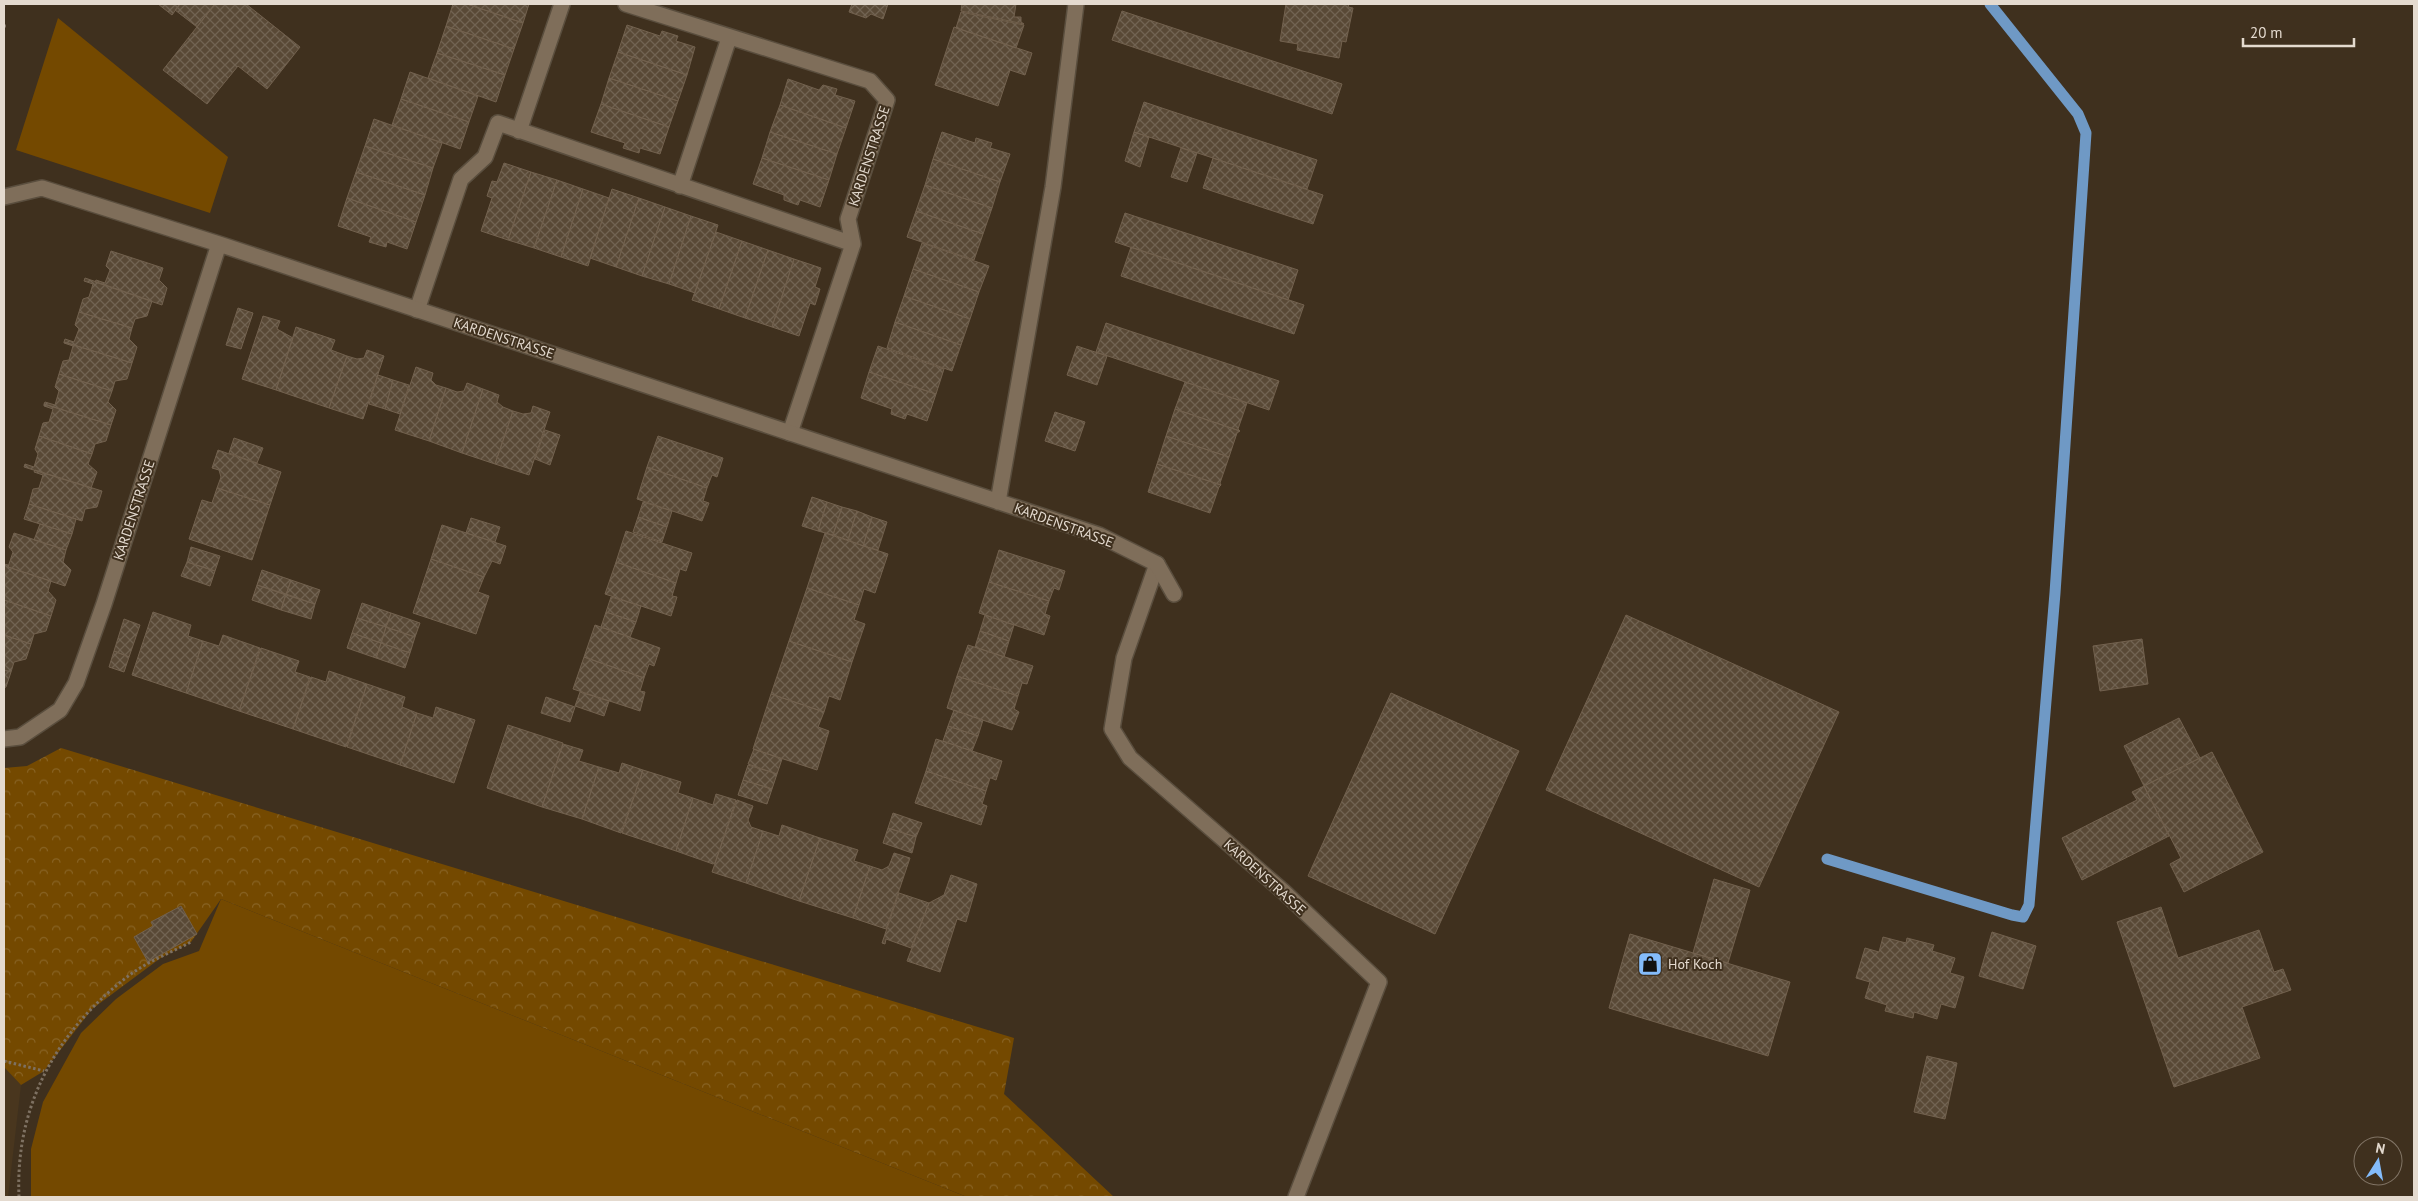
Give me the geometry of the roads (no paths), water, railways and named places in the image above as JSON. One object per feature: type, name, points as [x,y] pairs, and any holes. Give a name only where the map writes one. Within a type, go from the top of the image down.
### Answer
[{"type":"street","points":[[519,130],[562,4]]},
{"type":"street","name":"KARDENSTRASSE","points":[[626,4],[870,82],[887,100],[848,219],[853,244],[790,433]]},
{"type":"street","name":"KARDENSTRASSE","points":[[998,502],[1053,187],[1076,4]]},
{"type":"street","points":[[680,186],[729,38]]},
{"type":"street","points":[[417,310],[460,179],[485,157],[498,123],[853,244]]},
{"type":"street","name":"KARDENSTRASSE","points":[[4,197],[42,188],[219,244],[1099,535],[1157,564],[1124,658],[1112,729],[1130,758],[1284,892],[1379,982],[1296,1197]]},
{"type":"street","name":"KARDENSTRASSE","points":[[4,739],[20,737],[60,710],[76,683],[104,604],[219,244]]},
{"type":"street","points":[[1157,564],[1174,594]]},
{"type":"waterway","points":[[1827,859],[2012,915],[2023,917],[2029,905],[2055,593],[2086,133],[2078,114],[1990,4]]},
{"type":"place","name":"Hof Koch","points":[[1650,964]]}]
